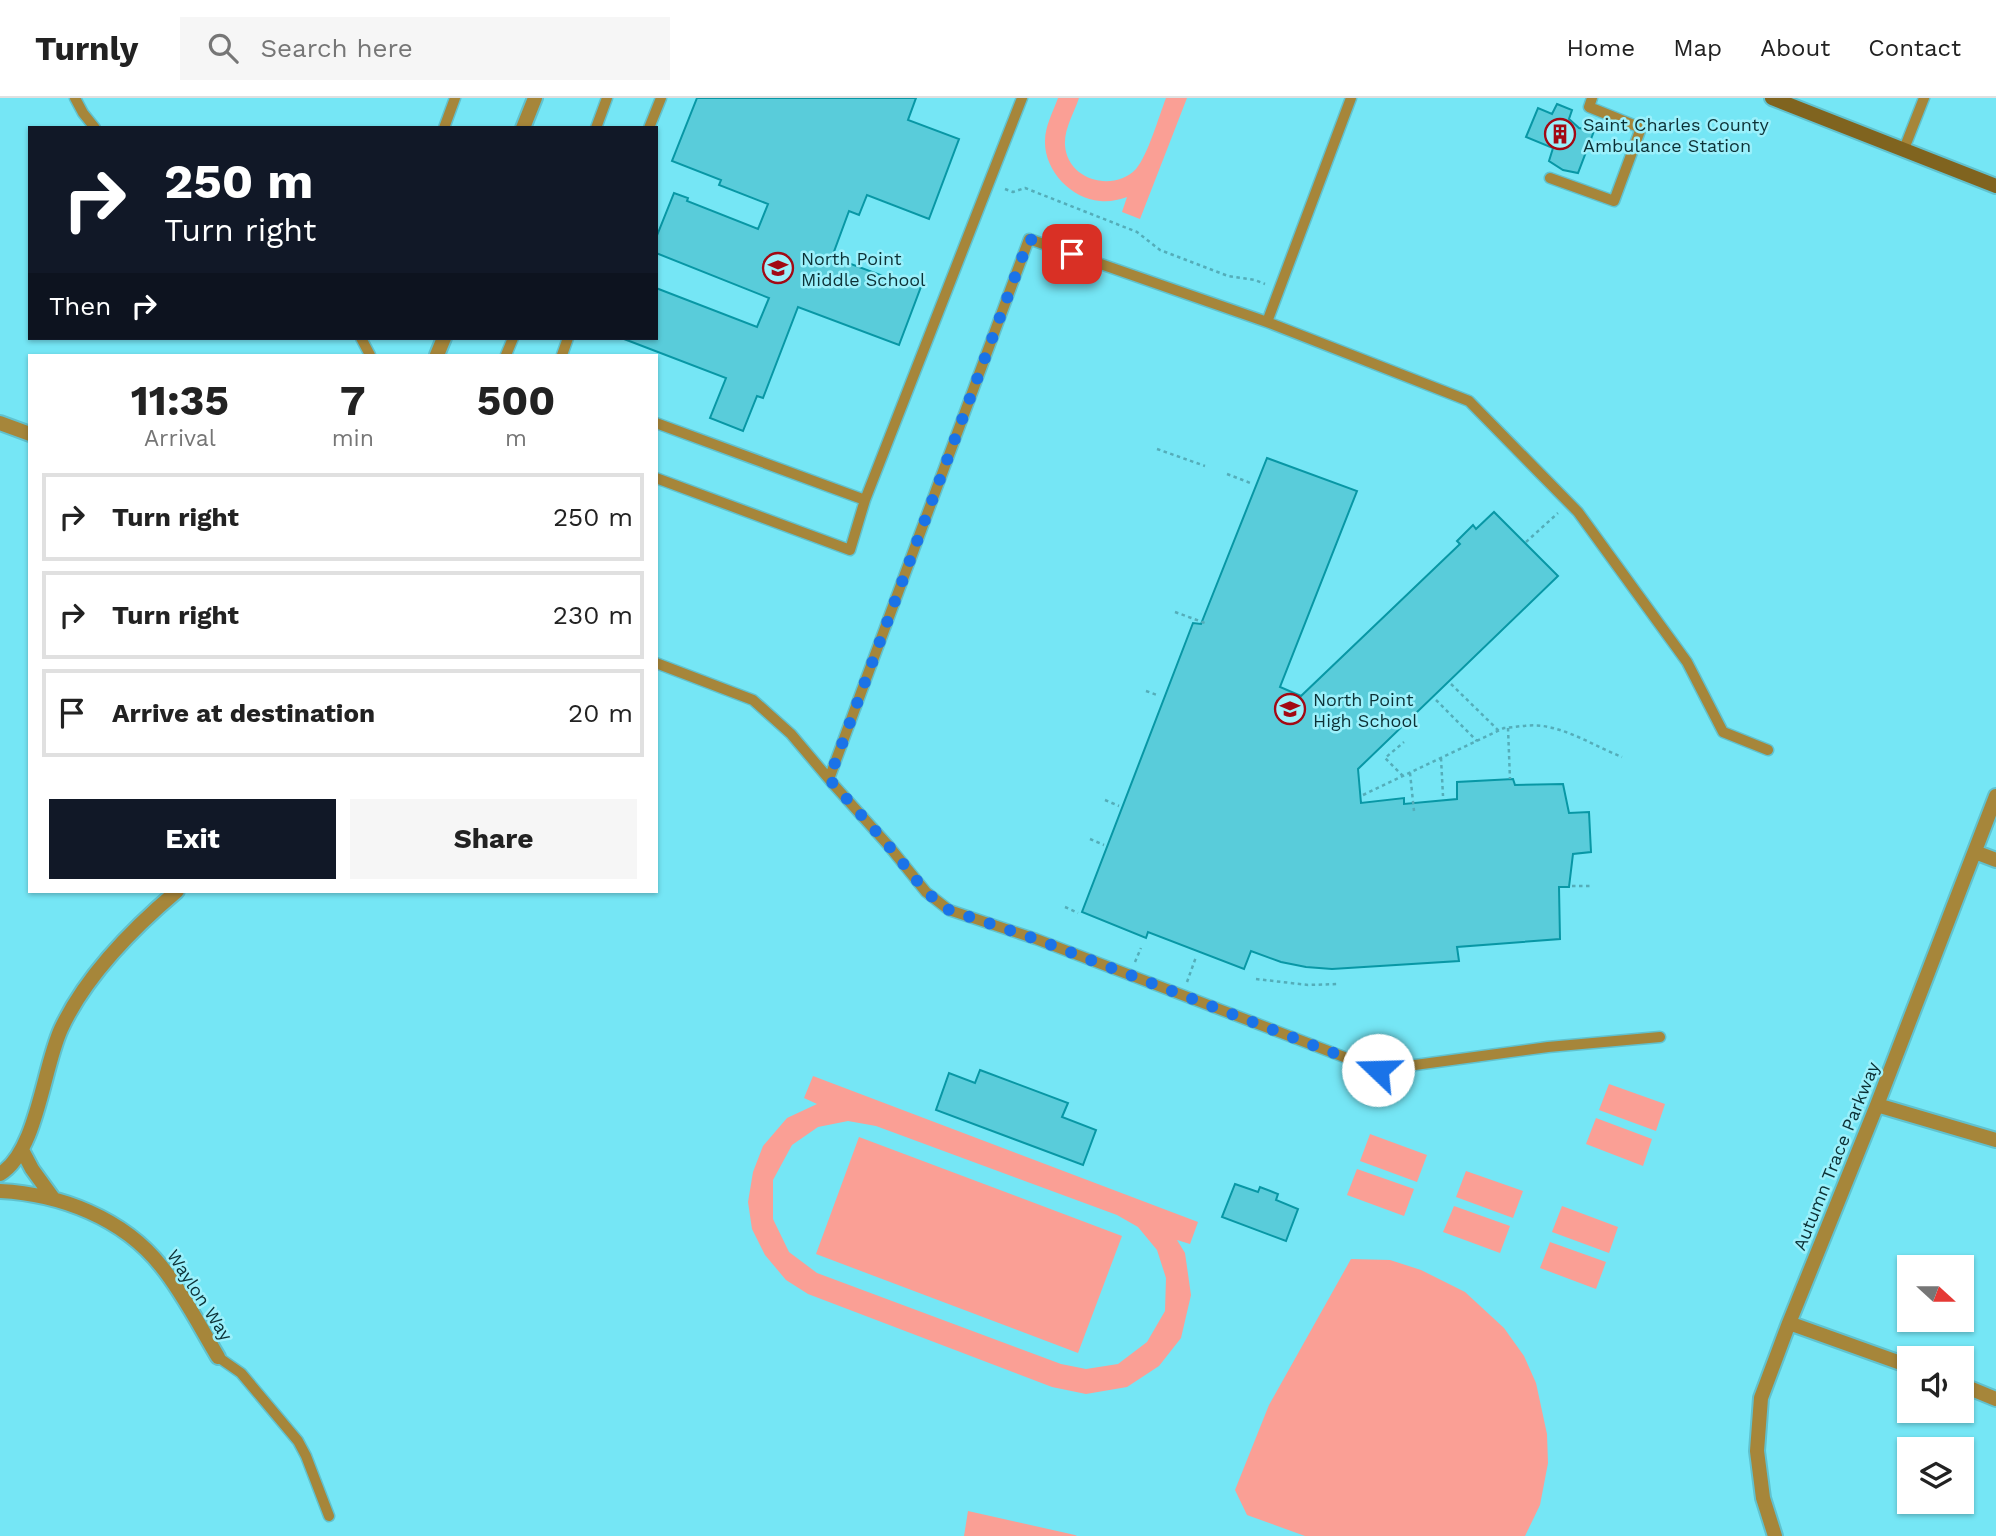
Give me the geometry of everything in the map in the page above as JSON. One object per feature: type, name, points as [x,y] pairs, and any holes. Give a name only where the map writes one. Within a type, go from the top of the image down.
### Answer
[{"type":"street","points":[[524,126],[535,98]]},
{"type":"street","points":[[1772,98],[1996,186]]},
{"type":"street","points":[[0,424],[28,433]]},
{"type":"street","name":"Autumn Trace Parkway","points":[[1776,1536],[1763,1498],[1758,1451],[1761,1398],[1996,796]]},
{"type":"street","points":[[1975,852],[1996,860]]},
{"type":"street","points":[[0,1174],[6,1171],[22,1150],[61,1029],[81,994],[111,955],[175,893]]},
{"type":"street","points":[[1877,1105],[1996,1140]]},
{"type":"street","points":[[22,1150],[53,1198]]},
{"type":"street","name":"Waylon Way","points":[[0,1191],[24,1192],[53,1198],[105,1219],[138,1241],[162,1266],[218,1357]]},
{"type":"street","points":[[1789,1324],[1897,1363]]},
{"type":"street","points":[[1974,1390],[1996,1399]]},
{"type":"lane","points":[[75,98],[93,126]]},
{"type":"lane","points":[[83,113],[89,98]]},
{"type":"lane","points":[[445,126],[455,98]]},
{"type":"lane","points":[[597,126],[607,98]]},
{"type":"lane","points":[[650,126],[661,98]]},
{"type":"lane","points":[[658,479],[850,550],[865,500],[1022,98]]},
{"type":"lane","points":[[1267,322],[1351,98]]},
{"type":"lane","points":[[1550,178],[1614,201],[1641,128],[1589,107],[1592,98]]},
{"type":"lane","points":[[1904,149],[1924,98]]},
{"type":"lane","points":[[829,779],[1029,239],[1267,322],[1469,401],[1578,512],[1686,662],[1723,732],[1768,750]]},
{"type":"lane","points":[[658,424],[865,500]]},
{"type":"lane","points":[[658,664],[753,700],[791,734],[926,892],[949,910],[1036,939],[1378,1070],[1548,1046],[1660,1037]]},
{"type":"lane","points":[[218,1357],[241,1373],[298,1441],[329,1516]]},
{"type":"path","points":[[1004,189],[1013,192],[1025,188],[1138,232],[1160,250],[1228,276],[1265,284]]},
{"type":"path","points":[[1157,449],[1205,466]]},
{"type":"path","points":[[1227,474],[1253,484]]},
{"type":"path","points":[[1527,542],[1563,508]]},
{"type":"path","points":[[1175,612],[1205,623]]},
{"type":"path","points":[[1451,684],[1499,731]]},
{"type":"path","points":[[1146,691],[1157,695]]},
{"type":"path","points":[[1436,700],[1477,741]]},
{"type":"path","points":[[1363,795],[1508,728],[1545,726],[1622,757]]},
{"type":"path","points":[[1508,728],[1510,779]]},
{"type":"path","points":[[1403,776],[1385,758],[1404,742]]},
{"type":"path","points":[[1441,758],[1443,796]]},
{"type":"path","points":[[1410,773],[1413,811]]},
{"type":"path","points":[[1105,800],[1119,806]]},
{"type":"path","points":[[1090,839],[1104,845]]},
{"type":"path","points":[[1572,886],[1592,886]]},
{"type":"path","points":[[1065,907],[1078,912]]},
{"type":"path","points":[[1135,962],[1142,948]]},
{"type":"path","points":[[1187,982],[1196,957]]},
{"type":"path","points":[[1256,979],[1308,985],[1337,984]]},
{"type":"shaded area","points":[[1058,98],[1079,98],[1066,133],[1068,157],[1082,174],[1104,181],[1126,176],[1136,169],[1149,145],[1166,98],[1187,98],[1140,219],[1122,212],[1127,197],[1107,201],[1089,199],[1070,189],[1054,172],[1046,152],[1045,135]]},
{"type":"shaded area","points":[[813,1076],[1198,1222],[1190,1244],[1177,1240],[1185,1253],[1191,1295],[1181,1338],[1159,1366],[1127,1387],[1086,1394],[1052,1387],[808,1294],[786,1280],[765,1255],[752,1229],[748,1202],[753,1172],[763,1146],[787,1118],[817,1104],[804,1098]],"holes":[[[848,1121],[876,1126],[1117,1215],[1138,1227],[1157,1250],[1166,1278],[1165,1311],[1147,1342],[1118,1364],[1086,1369],[1061,1364],[817,1273],[789,1252],[773,1219],[773,1180],[792,1145],[818,1127]]]},
{"type":"shaded area","points":[[1609,1084],[1665,1104],[1656,1131],[1599,1110]]},
{"type":"shaded area","points":[[1596,1118],[1652,1139],[1643,1166],[1586,1144]]},
{"type":"shaded area","points":[[1370,1134],[1427,1155],[1417,1182],[1360,1161]]},
{"type":"shaded area","points":[[859,1137],[1122,1236],[1078,1353],[816,1254]]},
{"type":"shaded area","points":[[1357,1169],[1414,1189],[1404,1216],[1347,1195]]},
{"type":"shaded area","points":[[1466,1171],[1523,1191],[1513,1218],[1456,1197]]},
{"type":"shaded area","points":[[1454,1206],[1510,1226],[1500,1253],[1443,1232]]},
{"type":"shaded area","points":[[1562,1206],[1618,1227],[1609,1253],[1552,1232]]},
{"type":"shaded area","points":[[1550,1242],[1606,1262],[1596,1289],[1540,1268]]},
{"type":"shaded area","points":[[1351,1259],[1390,1260],[1421,1270],[1465,1292],[1504,1328],[1524,1356],[1536,1383],[1547,1434],[1548,1463],[1540,1505],[1525,1536],[1305,1536],[1247,1515],[1235,1490],[1269,1405]]},
{"type":"shaded area","points":[[968,1511],[1075,1535],[1077,1536],[964,1536]]},
{"type":"building","name":"North Point Middle School","points":[[697,98],[916,98],[908,120],[959,139],[929,219],[867,195],[859,215],[849,211],[832,257],[907,285],[909,279],[922,284],[899,345],[798,307],[763,398],[757,396],[743,431],[710,418],[726,378],[627,340],[658,340],[658,289],[757,327],[769,298],[658,254],[658,233],[674,193],[688,198],[687,201],[758,229],[768,204],[719,185],[721,180],[672,161]]},
{"type":"building","name":"Saint Charles County Ambulance Station","points":[[1557,104],[1572,110],[1569,119],[1579,128],[1594,131],[1578,173],[1563,170],[1549,161],[1553,148],[1526,137],[1538,108],[1552,114]]},
{"type":"building","name":"North Point High School","points":[[1267,458],[1357,491],[1280,687],[1301,696],[1460,544],[1457,541],[1473,525],[1476,529],[1494,512],[1558,576],[1358,769],[1361,803],[1404,798],[1404,804],[1457,799],[1457,782],[1513,779],[1515,785],[1563,784],[1569,813],[1589,812],[1591,852],[1573,854],[1569,887],[1559,887],[1560,939],[1457,947],[1459,961],[1332,969],[1281,962],[1251,951],[1244,969],[1148,932],[1146,938],[1082,912],[1193,623],[1201,624]]},
{"type":"building","points":[[980,1070],[1068,1103],[1062,1117],[1096,1130],[1083,1165],[936,1110],[949,1073],[975,1083]]},
{"type":"building","points":[[1235,1184],[1258,1192],[1260,1187],[1278,1194],[1276,1200],[1298,1209],[1286,1241],[1222,1217]]},
{"type":"place","name":"Saint Charles County Ambulance Station","points":[[1560,134]]},
{"type":"place","name":"North Point Middle School","points":[[778,268]]},
{"type":"place","name":"North Point High School","points":[[1290,709]]},
{"type":"route","points":[[1072,254],[1029,239],[829,779],[926,892],[949,910],[1036,939],[1378,1070]]}]
